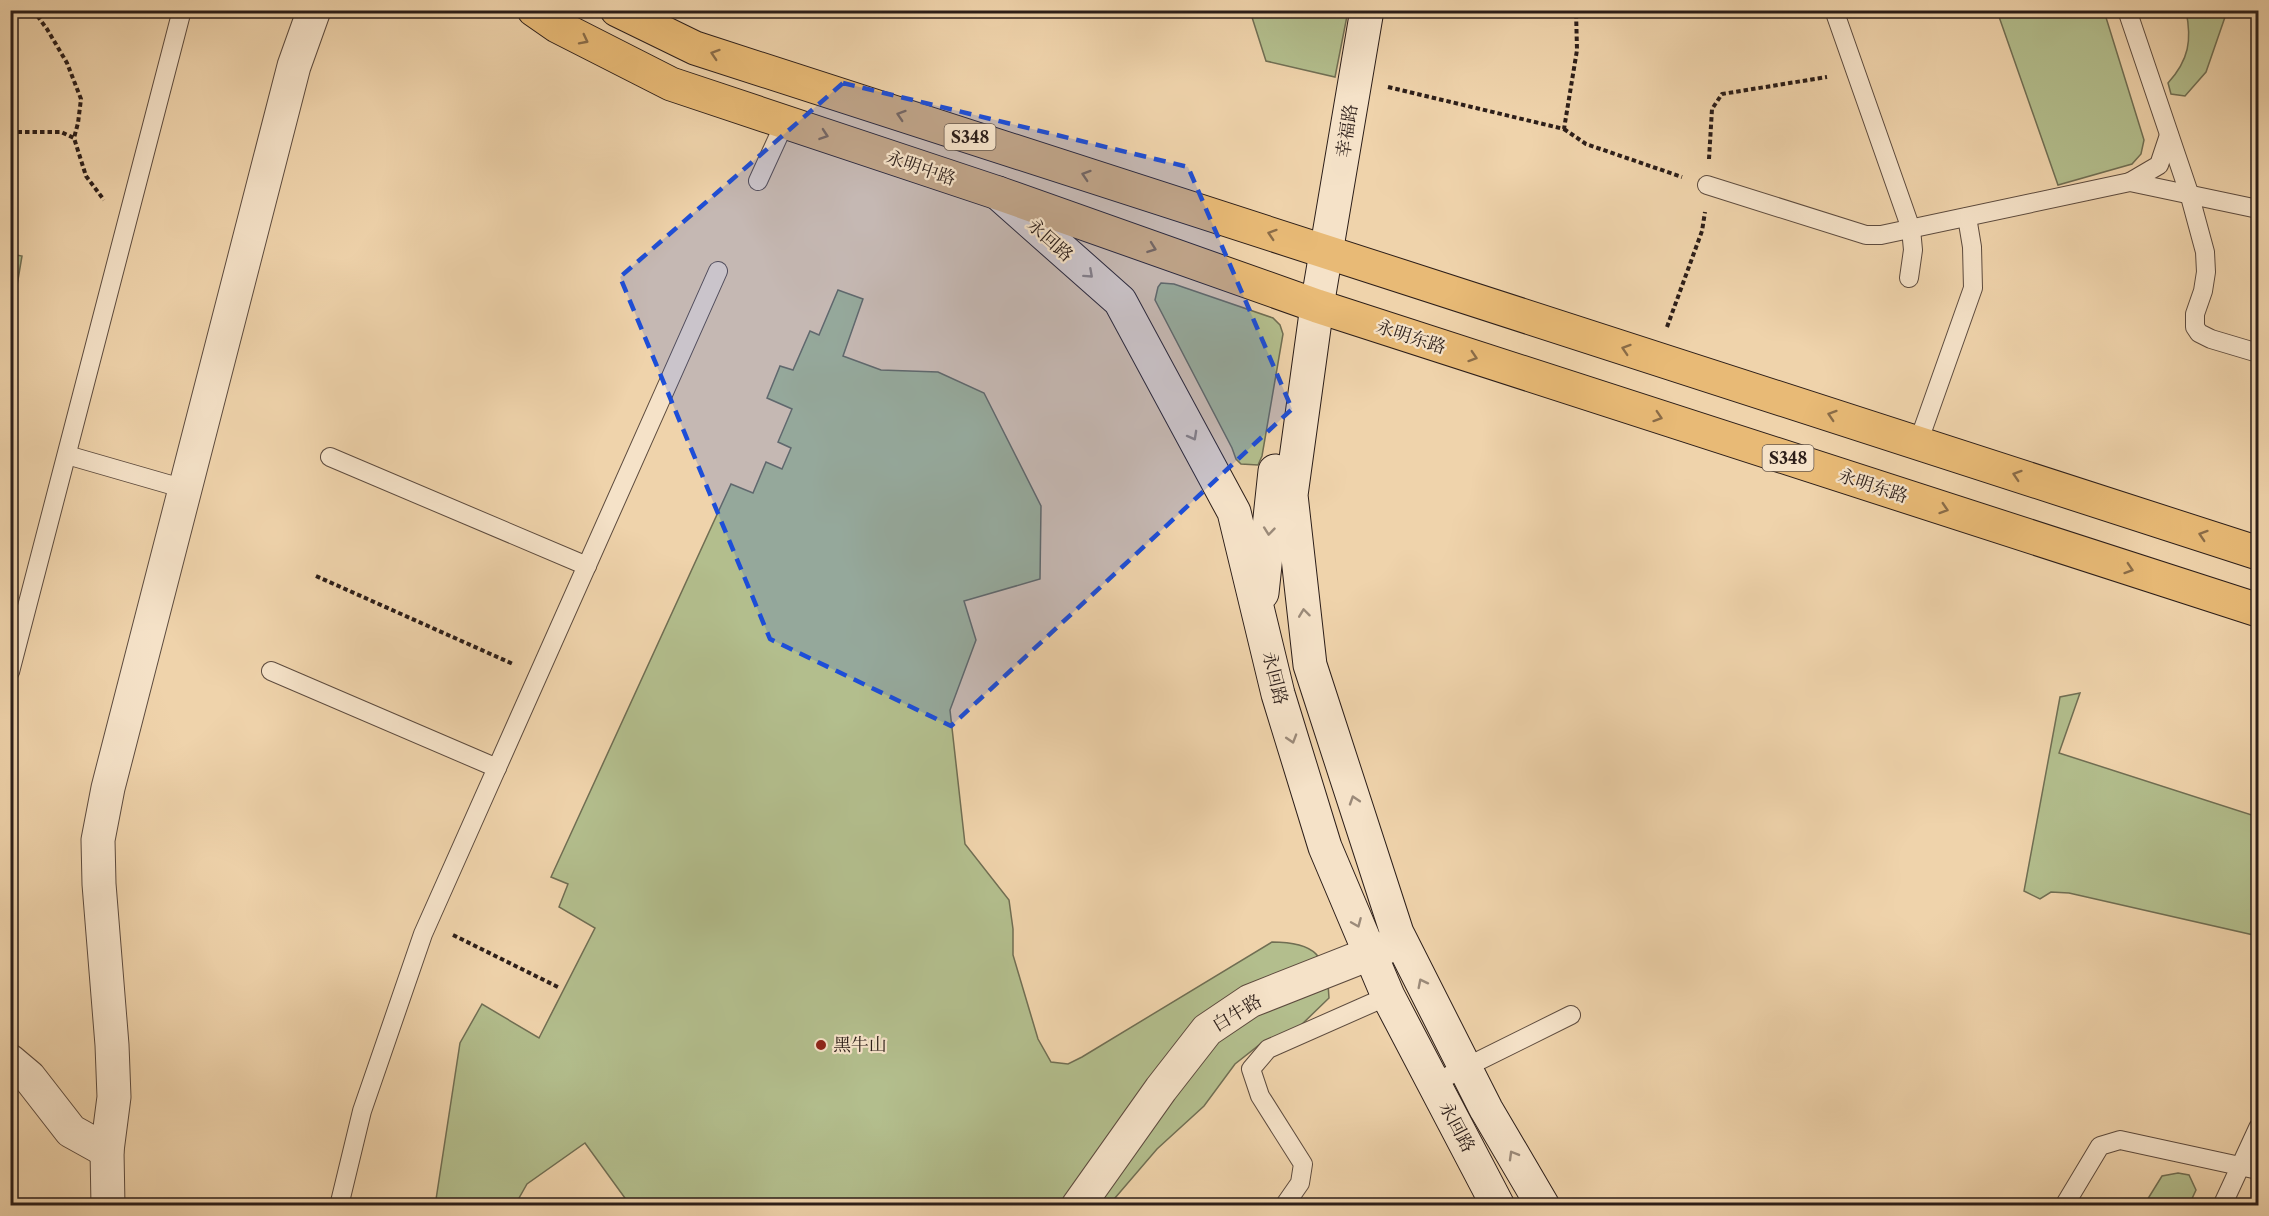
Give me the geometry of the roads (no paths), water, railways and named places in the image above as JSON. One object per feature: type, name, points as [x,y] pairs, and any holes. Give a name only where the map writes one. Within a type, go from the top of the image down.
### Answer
[{"type":"main road","points":[[108,1206],[107,1151],[114,1097],[98,840],[108,788],[294,66],[314,10]]},
{"type":"main road","name":"永明中路","points":[[534,10],[557,26],[671,84],[998,193],[1307,303]]},
{"type":"main road","name":"幸福路","points":[[1307,303],[1328,252],[1366,10]]},
{"type":"main road","name":"S348","points":[[633,14],[695,48],[2259,553]]},
{"type":"main road","name":"永回路","points":[[998,193],[1120,301],[1234,512],[1278,694],[1324,847],[1388,996],[1498,1206]]},
{"type":"main road","points":[[1260,616],[1307,303]]},
{"type":"main road","name":"永回路","points":[[1307,303],[1291,495],[1310,665],[1397,933],[1486,1109],[1543,1206]]},
{"type":"main road","name":"永明东路","points":[[1307,303],[2259,610]]},
{"type":"main road","name":"白牛路","points":[[1078,1206],[1161,1089],[1207,1030],[1250,1001],[1401,941]]},
{"type":"main road","points":[[10,1061],[30,1077],[71,1131],[107,1151]]},
{"type":"lane","points":[[10,672],[182,10]]},
{"type":"lane","points":[[1834,10],[1911,229],[1913,250],[1909,278]]},
{"type":"lane","points":[[2127,10],[2189,193],[2205,252],[2206,272],[2203,291],[2195,314],[2195,327],[2199,333],[2211,339],[2259,353]]},
{"type":"lane","points":[[758,181],[785,122]]},
{"type":"lane","points":[[1707,185],[1866,235],[1881,235],[2130,182],[2159,165],[2169,135]]},
{"type":"lane","points":[[2130,182],[2259,209]]},
{"type":"lane","points":[[1918,443],[1973,288],[1972,247],[1967,217]]},
{"type":"lane","points":[[339,1206],[362,1111],[404,985],[428,922],[718,271]]},
{"type":"lane","points":[[67,455],[185,489]]},
{"type":"lane","points":[[330,457],[587,566]]},
{"type":"lane","points":[[271,671],[497,768]]},
{"type":"lane","points":[[1284,1206],[1300,1183],[1303,1164],[1260,1096],[1251,1069],[1268,1049],[1388,996]]},
{"type":"lane","points":[[1434,1083],[1571,1015]]},
{"type":"lane","points":[[2222,1206],[2249,1168],[2259,1128]]},
{"type":"lane","points":[[2064,1206],[2100,1146],[2120,1140],[2249,1168]]},
{"type":"place","name":"黑牛山","points":[[821,1045]]}]
